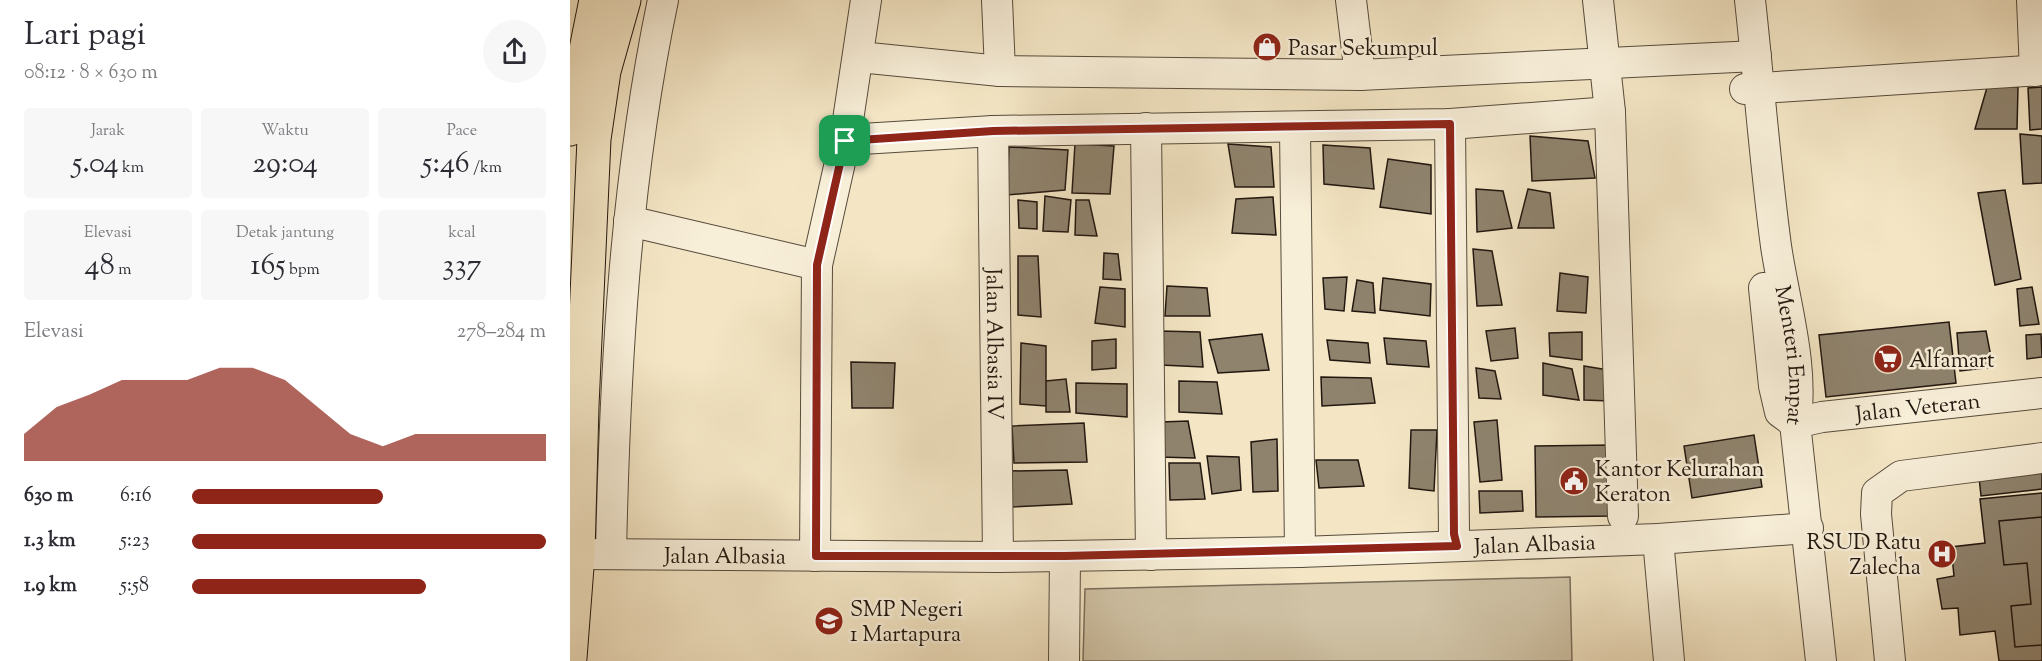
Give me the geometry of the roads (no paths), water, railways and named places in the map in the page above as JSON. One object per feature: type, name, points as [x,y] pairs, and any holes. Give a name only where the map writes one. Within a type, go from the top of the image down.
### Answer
[{"type":"highway","points":[[570,129],[596,0]]},
{"type":"highway","points":[[570,658],[578,554],[582,406],[578,324],[594,139],[604,71],[624,0]]},
{"type":"street","points":[[611,553],[614,409],[629,221],[646,82],[663,0]]},
{"type":"street","points":[[816,556],[817,265],[845,141],[866,0]]},
{"type":"street","points":[[997,0],[1000,71]]},
{"type":"street","points":[[1351,0],[1360,75]]},
{"type":"street","points":[[1598,0],[1610,112],[1623,516]]},
{"type":"street","name":"Menteri Empat","points":[[1736,0],[1749,56]]},
{"type":"street","name":"Menteri Empat","points":[[1750,0],[1749,56],[1752,88],[1796,371],[1799,402],[1795,423],[1821,661]]},
{"type":"street","points":[[1752,88],[2039,71],[2032,0]]},
{"type":"street","points":[[859,57],[1000,71],[1360,75],[1749,56]]},
{"type":"street","points":[[604,71],[646,82]]},
{"type":"street","points":[[845,141],[993,131],[1450,124],[1610,112]]},
{"type":"street","points":[[1450,124],[1454,534],[1457,546]]},
{"type":"street","points":[[1146,128],[1151,555]]},
{"type":"street","points":[[1295,128],[1300,552]]},
{"type":"street","name":"Jalan Albasia IV","points":[[993,131],[998,557]]},
{"type":"street","points":[[629,221],[817,265]]},
{"type":"street","name":"Jalan Veteran","points":[[1795,423],[1822,417],[2042,393]]},
{"type":"street","points":[[582,406],[614,409]]},
{"type":"street","points":[[1890,661],[1876,514],[1877,493],[1901,476],[2042,458]]},
{"type":"street","name":"Jalan Albasia","points":[[578,554],[998,557],[1300,552],[1658,539],[1808,528]]},
{"type":"street","points":[[1658,539],[1669,661]]},
{"type":"street","points":[[1064,661],[1065,556]]},
{"type":"place","name":"Pasar Sekumpul","points":[[1267,47]]},
{"type":"place","name":"Alfamart","points":[[1888,359]]},
{"type":"place","name":"Kantor Kelurahan Keraton","points":[[1574,481]]},
{"type":"place","name":"RSUD Ratu Zalecha","points":[[1942,554]]},
{"type":"place","name":"SMP Negeri 1 Martapura","points":[[829,621]]}]
